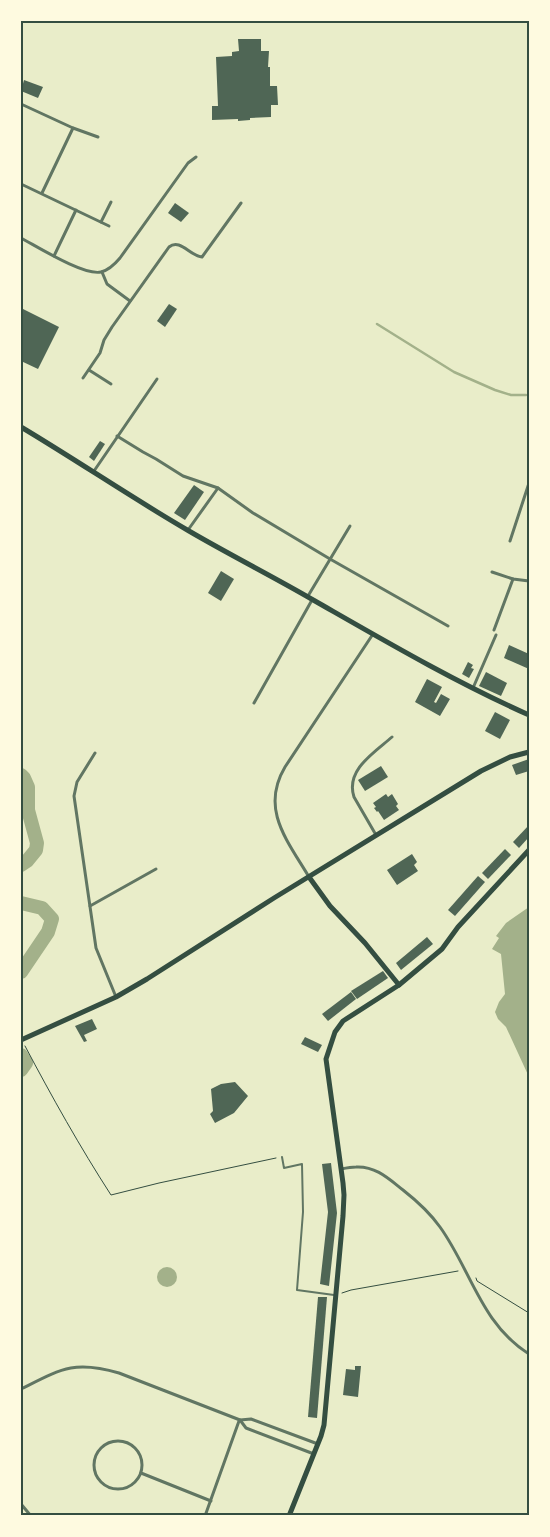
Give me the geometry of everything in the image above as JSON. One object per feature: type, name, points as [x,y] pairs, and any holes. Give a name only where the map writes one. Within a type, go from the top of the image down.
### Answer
[{"type":"main road","points":[[21,428],[248,565],[473,689],[529,715]]},
{"type":"main road","points":[[23,1043],[29,1037],[116,997],[161,971],[267,902],[482,771],[510,757],[529,752]]},
{"type":"main road","points":[[289,1516],[324,1425],[336,1295],[344,1196],[326,1059],[329,1046],[335,1032],[343,1021],[399,985],[442,949],[458,927],[529,850]]},
{"type":"main road","points":[[309,877],[330,906],[365,943],[399,985]]},
{"type":"street","points":[[21,104],[73,128],[98,137]]},
{"type":"street","points":[[42,193],[73,128]]},
{"type":"street","points":[[21,238],[83,270],[102,272],[117,262],[188,163],[196,158]]},
{"type":"street","points":[[21,184],[108,226]]},
{"type":"street","points":[[101,222],[111,202]]},
{"type":"street","points":[[83,378],[100,353],[104,340],[112,327],[171,245],[178,244],[199,257],[203,256],[241,202]]},
{"type":"street","points":[[54,256],[76,210]]},
{"type":"street","points":[[102,272],[107,284],[130,300]]},
{"type":"street","points":[[89,370],[111,384]]},
{"type":"street","points":[[94,471],[157,379]]},
{"type":"street","points":[[117,436],[183,476],[218,488],[253,513],[448,626]]},
{"type":"street","points":[[510,541],[529,483]]},
{"type":"street","points":[[188,530],[218,488]]},
{"type":"street","points":[[254,703],[330,559],[350,526]]},
{"type":"street","points":[[492,572],[513,579],[529,581]]},
{"type":"street","points":[[494,630],[513,579]]},
{"type":"street","points":[[309,877],[279,824],[274,807],[276,787],[285,767],[373,634]]},
{"type":"street","points":[[473,689],[496,635]]},
{"type":"street","points":[[376,835],[354,797],[352,779],[364,762],[392,736]]},
{"type":"street","points":[[94,753],[76,782],[74,796],[96,948],[116,997]]},
{"type":"street","points":[[90,906],[156,870]]},
{"type":"street","points":[[341,1169],[356,1167],[369,1168],[380,1172],[411,1196],[430,1214],[441,1228],[494,1323],[529,1354]]},
{"type":"street","points":[[21,1390],[54,1373],[75,1366],[104,1368],[240,1420],[251,1419],[318,1444]]},
{"type":"street","points":[[240,1420],[246,1428],[314,1454]]},
{"type":"street","points":[[205,1516],[240,1420]]},
{"type":"street","points":[[120,1441],[127,1443],[138,1452],[142,1466],[141,1473],[130,1486],[114,1489],[100,1481],[96,1474],[94,1465],[96,1457],[105,1445],[120,1441]]},
{"type":"street","points":[[141,1473],[210,1501]]},
{"type":"street","points":[[21,1504],[30,1516]]},
{"type":"lane","points":[[282,1157],[284,1168],[302,1164],[303,1212],[297,1290],[336,1295]]},
{"type":"path","points":[[23,1043],[111,1195],[282,1157]]},
{"type":"path","points":[[336,1295],[351,1290],[458,1271],[464,1268]]},
{"type":"path","points":[[473,1273],[478,1281],[529,1313]]},
{"type":"shaded area","points":[[529,907],[529,1077],[506,1027],[498,1019],[495,1012],[505,994],[501,954],[492,949],[499,938],[496,936],[506,923]]},
{"type":"shaded area","points":[[167,1267],[174,1270],[177,1277],[174,1284],[167,1287],[160,1284],[157,1277],[160,1270]]},
{"type":"building","points":[[238,39],[261,39],[261,51],[269,51],[270,86],[277,86],[278,105],[271,105],[271,117],[250,118],[250,120],[238,121],[238,119],[212,120],[212,106],[218,106],[216,57],[232,56],[232,52],[239,51]]},
{"type":"building","points":[[24,80],[43,87],[38,98],[21,91]]},
{"type":"building","points":[[175,203],[189,213],[181,222],[168,213]]},
{"type":"building","points":[[169,304],[177,309],[165,327],[157,321]]},
{"type":"building","points":[[21,308],[59,327],[38,369],[21,361]]},
{"type":"building","points":[[100,441],[105,444],[94,461],[89,457]]},
{"type":"building","points":[[194,485],[204,492],[185,520],[174,513]]},
{"type":"building","points":[[221,571],[234,579],[221,601],[208,593]]},
{"type":"building","points":[[509,645],[529,654],[529,669],[504,658]]},
{"type":"building","points":[[468,662],[473,665],[471,668],[474,669],[469,678],[462,674]]},
{"type":"building","points":[[486,672],[507,683],[501,696],[479,686]]},
{"type":"building","points":[[427,679],[442,687],[434,702],[436,703],[441,694],[450,699],[440,716],[415,702]]},
{"type":"building","points":[[495,712],[510,720],[500,739],[485,731]]},
{"type":"building","points":[[529,759],[529,771],[516,775],[512,765]]},
{"type":"building","points":[[381,766],[388,777],[365,791],[358,780]]},
{"type":"building","points":[[386,794],[388,797],[392,794],[399,810],[384,820],[374,808],[376,807],[373,803]]},
{"type":"building","points":[[529,825],[529,837],[519,848],[513,842]]},
{"type":"building","points":[[505,849],[511,855],[488,879],[482,873]]},
{"type":"building","points":[[412,854],[417,862],[414,865],[418,871],[397,885],[387,870]]},
{"type":"building","points":[[478,876],[485,882],[455,916],[448,910]]},
{"type":"building","points":[[427,937],[433,944],[401,970],[396,963]]},
{"type":"building","points":[[383,971],[388,978],[357,999],[351,991]]},
{"type":"building","points":[[351,992],[356,999],[328,1021],[322,1014]]},
{"type":"building","points":[[92,1019],[97,1029],[84,1035],[87,1041],[84,1042],[75,1026]]},
{"type":"building","points":[[305,1037],[322,1045],[318,1052],[301,1044]]},
{"type":"building","points":[[235,1082],[248,1096],[234,1113],[215,1123],[210,1114],[213,1111],[211,1089],[221,1084]]},
{"type":"building","points":[[331,1163],[337,1213],[329,1286],[320,1284],[328,1212],[322,1164]]},
{"type":"building","points":[[318,1297],[327,1297],[317,1418],[308,1417]]},
{"type":"building","points":[[355,1366],[361,1366],[358,1397],[343,1395],[346,1369],[355,1370]]},
{"type":"waterway","points":[[377,324],[454,372],[495,390],[511,395],[526,395]]},
{"type":"waterway","points":[[21,775],[28,787],[28,810],[37,843],[36,850],[21,865]]},
{"type":"waterway","points":[[21,903],[42,908],[52,919],[48,932],[21,972]]},
{"type":"waterway","points":[[21,1055],[26,1063],[21,1070]]}]
